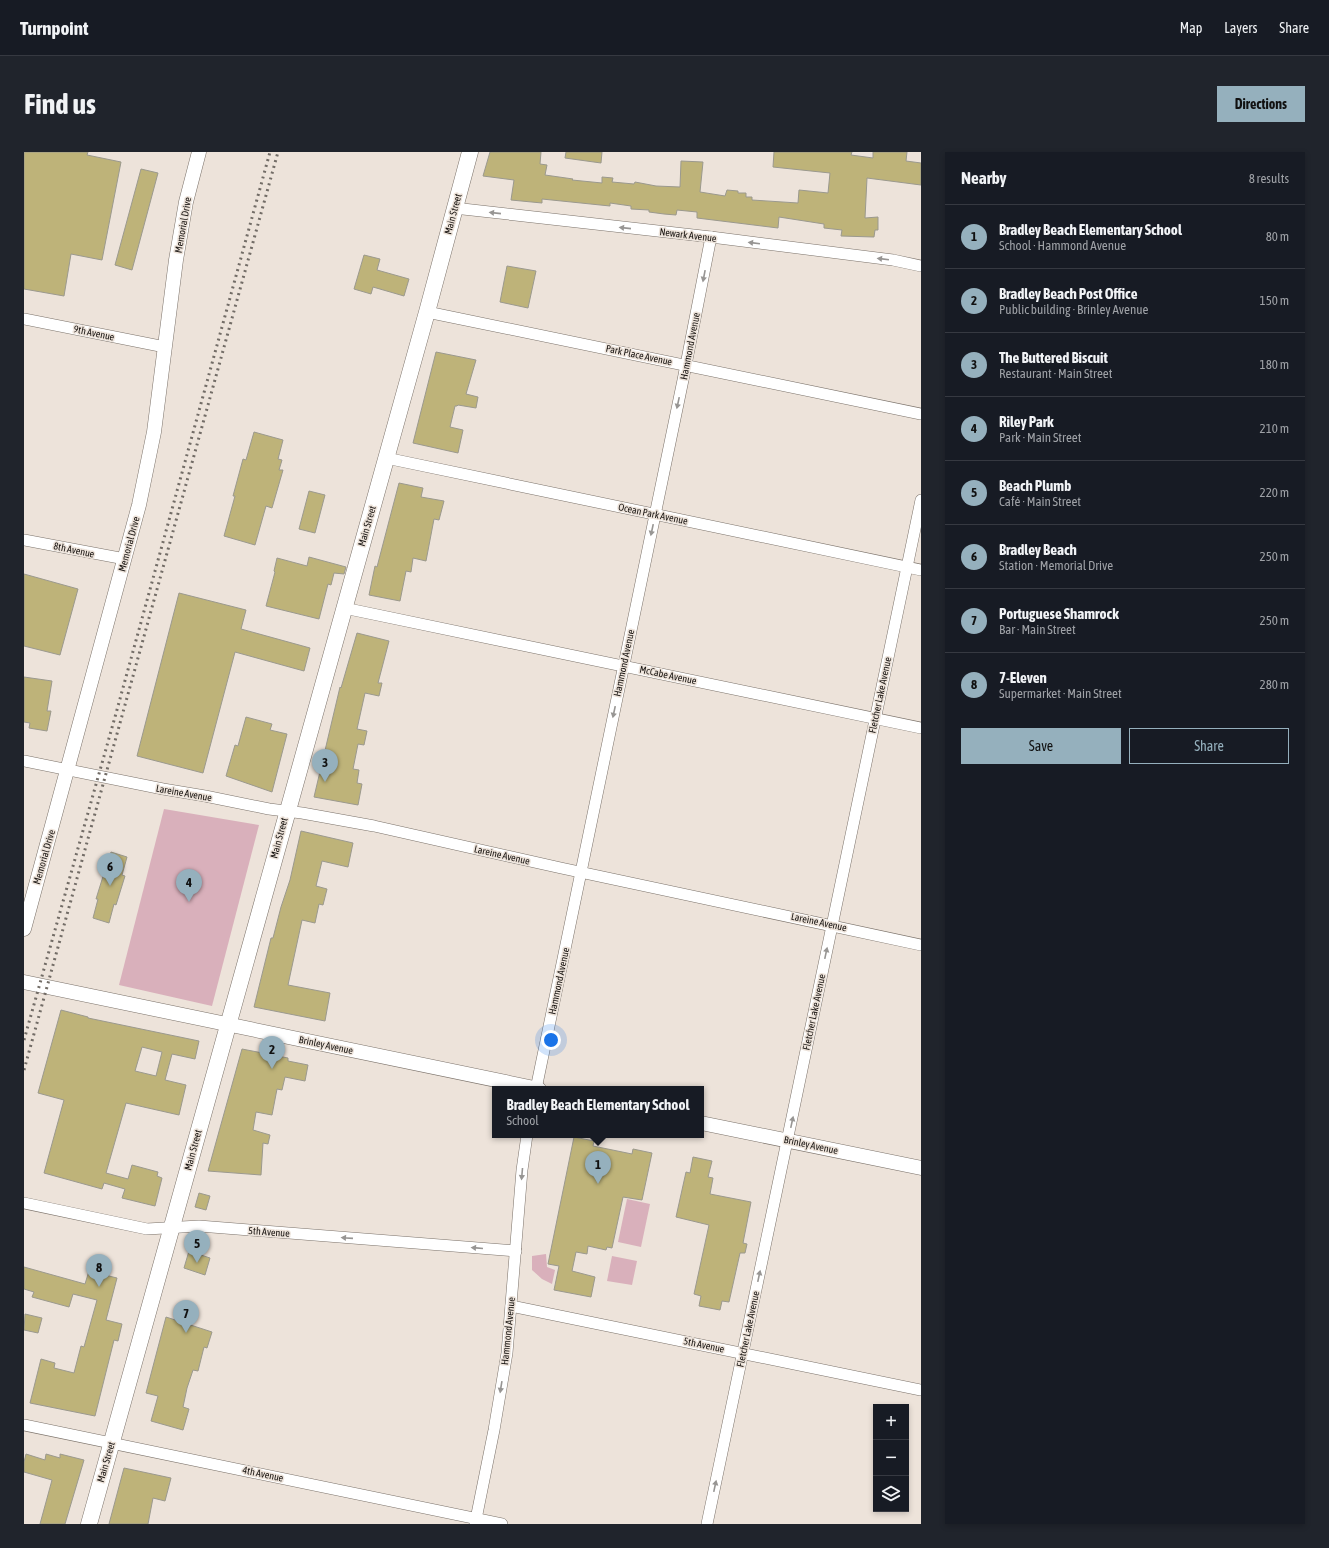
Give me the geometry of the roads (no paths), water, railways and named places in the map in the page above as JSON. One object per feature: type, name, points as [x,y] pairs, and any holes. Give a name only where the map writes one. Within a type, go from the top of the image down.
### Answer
[{"type":"main road","name":"Main Street","points":[[89,1524],[227,1024],[427,312],[470,152]]},
{"type":"street","name":"Memorial Drive","points":[[24,929],[140,506],[149,461],[176,260],[185,209],[199,152]]},
{"type":"street","name":"Newark Avenue","points":[[454,208],[711,237],[893,260],[921,266]]},
{"type":"street","name":"Hammond Avenue","points":[[538,1086],[711,237]]},
{"type":"street","name":"Park Place Avenue","points":[[427,312],[921,414]]},
{"type":"street","name":"9th Avenue","points":[[24,319],[165,347]]},
{"type":"street","name":"Ocean Park Avenue","points":[[386,458],[921,570]]},
{"type":"street","name":"Fletcher Lake Avenue","points":[[707,1524],[788,1141],[874,719],[921,500]]},
{"type":"street","name":"8th Avenue","points":[[24,540],[125,559]]},
{"type":"street","name":"McCabe Avenue","points":[[344,608],[921,728]]},
{"type":"street","name":"Lareine Avenue","points":[[24,761],[163,790],[205,796],[264,808],[302,812],[374,826],[921,945]]},
{"type":"street","name":"Brinley Avenue","points":[[24,982],[523,1086]]},
{"type":"street","name":"Brinley Avenue","points":[[704,1124],[921,1168]]},
{"type":"street","name":"Hammond Avenue","points":[[475,1521],[494,1430],[507,1353],[522,1170],[527,1138]]},
{"type":"street","name":"5th Avenue","points":[[24,1203],[147,1230],[205,1227],[516,1251]]},
{"type":"street","name":"5th Avenue","points":[[511,1306],[921,1390]]},
{"type":"street","name":"4th Avenue","points":[[24,1425],[475,1521],[502,1524]]},
{"type":"railway","points":[[24,1040],[115,717],[270,152]]},
{"type":"railway","points":[[24,1070],[278,152]]},
{"type":"place","name":"The Buttered Biscuit","points":[[325,782]]},
{"type":"place","name":"Bradley Beach","points":[[110,886]]},
{"type":"place","name":"Riley Park","points":[[189,902]]},
{"type":"place","name":"Bradley Beach Post Office","points":[[272,1069]]},
{"type":"place","name":"Bradley Beach Elementary School","points":[[598,1184]]},
{"type":"place","name":"Beach Plumb","points":[[197,1263]]},
{"type":"place","name":"7-Eleven","points":[[99,1287]]},
{"type":"place","name":"Portuguese Shamrock","points":[[186,1333]]}]
